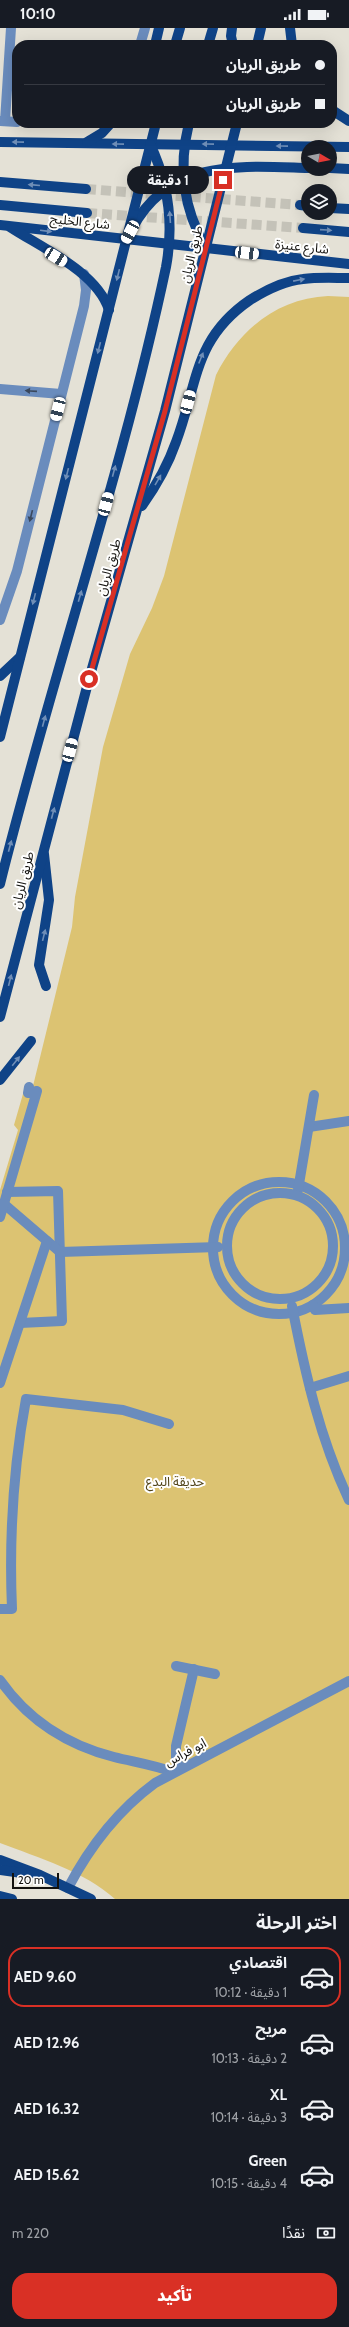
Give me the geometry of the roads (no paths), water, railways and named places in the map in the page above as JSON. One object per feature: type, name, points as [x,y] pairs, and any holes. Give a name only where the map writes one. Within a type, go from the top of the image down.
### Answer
[{"type":"main road","points":[[156,40],[159,28]]},
{"type":"main road","points":[[176,40],[180,28]]},
{"type":"main road","points":[[209,40],[213,28]]},
{"type":"main road","points":[[232,28],[232,40]]},
{"type":"main road","points":[[258,40],[261,28]]},
{"type":"main road","points":[[290,28],[291,40]]},
{"type":"main road","points":[[337,113],[349,121]]},
{"type":"main road","points":[[85,143],[102,133],[107,128]]},
{"type":"main road","points":[[0,737],[155,128]]},
{"type":"main road","points":[[188,128],[184,144],[183,180],[190,216],[206,248]]},
{"type":"main road","name":"طريق الريان","points":[[0,1018],[93,664],[137,513],[236,128]]},
{"type":"main road","points":[[0,142],[349,147]]},
{"type":"main road","points":[[0,884],[120,450],[162,288],[170,244],[171,217],[167,190],[150,144]]},
{"type":"main road","points":[[126,239],[143,212],[167,190],[183,180],[197,174],[227,167],[301,168]]},
{"type":"main road","points":[[337,168],[349,169]]},
{"type":"main road","points":[[0,182],[86,189]]},
{"type":"main road","name":"شارع الخليج","points":[[0,205],[87,213]]},
{"type":"main road","points":[[337,209],[349,210]]},
{"type":"main road","points":[[4,226],[84,274],[102,293],[108,310]]},
{"type":"main road","name":"شارع الخليج","points":[[4,226],[206,248]]},
{"type":"main road","name":"شارع عنيزة","points":[[304,228],[349,232]]},
{"type":"main road","name":"شارع عنيزة","points":[[206,248],[349,264]]},
{"type":"main road","points":[[137,513],[169,460],[183,422],[199,362],[208,344],[220,327],[240,308],[274,287],[302,279],[349,278]]},
{"type":"main road","points":[[0,676],[20,657]]},
{"type":"main road","points":[[43,850],[49,900],[39,965],[46,986]]},
{"type":"main road","points":[[0,1080],[31,1041]]},
{"type":"main road","points":[[0,1860],[40,1875],[91,1899]]},
{"type":"main road","points":[[0,1870],[40,1875]]},
{"type":"main road","points":[[0,1896],[12,1899]]},
{"type":"street","points":[[11,28],[2,121],[12,122]]},
{"type":"street","points":[[141,40],[145,28]]},
{"type":"street","points":[[0,620],[17,571],[84,306],[86,290],[84,274]]},
{"type":"street","points":[[0,389],[61,394]]},
{"type":"street","points":[[0,1217],[37,1091],[28,1092],[29,1087]]},
{"type":"street","points":[[297,1195],[314,1095]]},
{"type":"street","points":[[309,1127],[349,1121]]},
{"type":"street","points":[[277,1181],[299,1184],[317,1193],[331,1207],[347,1242],[340,1273],[329,1291],[313,1305],[294,1313],[266,1313],[241,1303],[233,1296],[220,1279],[216,1269],[212,1247],[213,1236],[221,1215],[228,1206],[245,1191],[260,1184],[277,1181]]},
{"type":"street","points":[[7,1192],[58,1191],[62,1321],[20,1323]]},
{"type":"street","points":[[287,1193],[297,1195],[311,1202],[322,1213],[331,1232],[333,1242],[331,1262],[321,1280],[306,1293],[291,1298],[267,1298],[249,1290],[235,1275],[230,1266],[226,1247],[228,1236],[235,1218],[249,1203],[267,1194],[287,1193]]},
{"type":"street","points":[[4,1204],[60,1252],[226,1247]]},
{"type":"street","points":[[0,1383],[47,1241]]},
{"type":"street","points":[[333,1242],[347,1242]]},
{"type":"street","points":[[291,1298],[310,1388],[326,1441],[349,1500]]},
{"type":"street","points":[[313,1305],[315,1310],[349,1308]]},
{"type":"street","points":[[310,1388],[349,1376]]},
{"type":"street","points":[[0,1610],[12,1609],[12,1504],[20,1434],[26,1400],[123,1410],[169,1424]]},
{"type":"street","points":[[176,1666],[215,1674]]},
{"type":"street","points":[[0,1680],[10,1694],[33,1717],[68,1740],[99,1752],[177,1771],[176,1746],[194,1669]]},
{"type":"street","name":"ابو فراس","points":[[68,1888],[87,1854],[109,1825],[143,1792],[177,1771],[349,1681]]},
{"type":"tunnel","points":[[86,189],[300,205]]},
{"type":"tunnel","points":[[87,213],[303,228]]},
{"type":"park label","name":"حديقة البدع","points":[[175,1481]]}]
